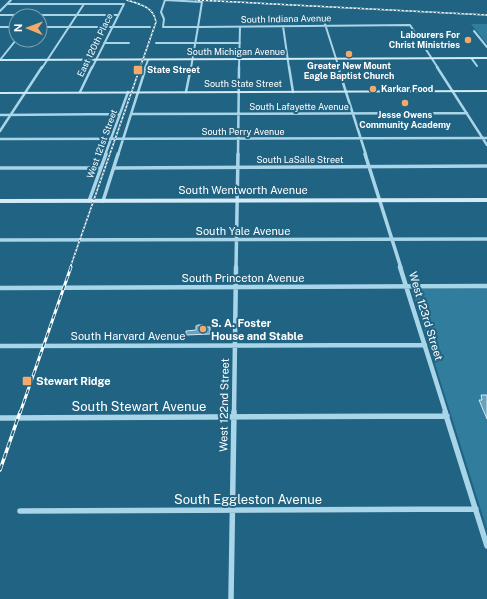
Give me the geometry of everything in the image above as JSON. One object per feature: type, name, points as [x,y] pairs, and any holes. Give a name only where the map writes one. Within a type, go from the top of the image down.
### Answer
[{"type":"street","points":[[0,11],[11,0]]},
{"type":"street","points":[[46,4],[49,0]]},
{"type":"street","points":[[165,0],[202,2],[186,92]]},
{"type":"street","name":"South Indiana Avenue","points":[[165,0],[161,12],[164,19],[164,27],[240,27],[325,24],[410,25],[432,59]]},
{"type":"street","points":[[7,4],[84,4]]},
{"type":"street","points":[[0,132],[84,4]]},
{"type":"street","name":"East 120th Place","points":[[80,92],[124,4],[84,4]]},
{"type":"street","points":[[0,15],[118,14]]},
{"type":"street","name":"West 123rd Street","points":[[325,24],[487,546]]},
{"type":"street","points":[[283,26],[293,92]]},
{"type":"street","points":[[48,27],[150,27]]},
{"type":"street","name":"West 122nd Street","points":[[230,599],[240,114],[240,27]]},
{"type":"street","points":[[474,31],[487,47]]},
{"type":"street","points":[[156,43],[240,42]]},
{"type":"street","points":[[104,43],[129,43]]},
{"type":"street","points":[[0,60],[10,48]]},
{"type":"street","name":"South Michigan Avenue","points":[[0,60],[337,60],[487,58]]},
{"type":"street","points":[[432,59],[487,145]]},
{"type":"street","points":[[472,59],[477,66]]},
{"type":"street","name":"West 121st Street","points":[[103,201],[148,60]]},
{"type":"street","name":"South State Street","points":[[0,93],[487,91]]},
{"type":"street","name":"West 121st Street","points":[[89,201],[128,92]]},
{"type":"street","name":"South Lafayette Avenue","points":[[131,114],[467,113]]},
{"type":"street","points":[[0,115],[120,114]]},
{"type":"street","name":"South Perry Avenue","points":[[0,139],[487,138]]},
{"type":"street","name":"South LaSalle Street","points":[[114,168],[487,166]]},
{"type":"street","points":[[0,168],[101,168]]},
{"type":"street","name":"South Wentworth Avenue","points":[[0,201],[487,200]]},
{"type":"street","name":"South Yale Avenue","points":[[0,240],[487,239]]},
{"type":"street","name":"South Princeton Avenue","points":[[0,288],[487,286]]},
{"type":"street","name":"South Harvard Avenue","points":[[0,346],[425,345]]},
{"type":"street","name":"South Stewart Avenue","points":[[0,418],[447,416]]},
{"type":"street","name":"South Eggleston Avenue","points":[[20,511],[476,509]]},
{"type":"shaded area","points":[[471,24],[487,24],[487,44]]},
{"type":"shaded area","points":[[487,288],[487,529],[412,291],[415,289]]},
{"type":"building","name":"S. A. Foster House and Stable","points":[[196,326],[210,327],[210,334],[186,335],[186,331],[196,330]]},
{"type":"building","points":[[481,395],[487,395],[487,419],[479,400],[482,400]]},
{"type":"railway","points":[[70,268],[156,22],[155,17],[146,7],[127,0]]},
{"type":"railway","points":[[196,0],[487,15]]},
{"type":"railway","points":[[20,413],[71,267]]},
{"type":"railway","points":[[0,470],[20,412]]},
{"type":"place","name":"Labourers For Christ Ministries","points":[[468,40]]},
{"type":"place","name":"Greater New Mount Eagle Baptist Church","points":[[349,54]]},
{"type":"place","name":"State Street","points":[[138,70]]},
{"type":"place","name":"Karkar Food","points":[[373,89]]},
{"type":"place","name":"Jesse Owens Community Academy","points":[[405,103]]},
{"type":"place","name":"S. A. Foster House and Stable","points":[[203,329]]},
{"type":"place","name":"Stewart Ridge","points":[[27,381]]}]
